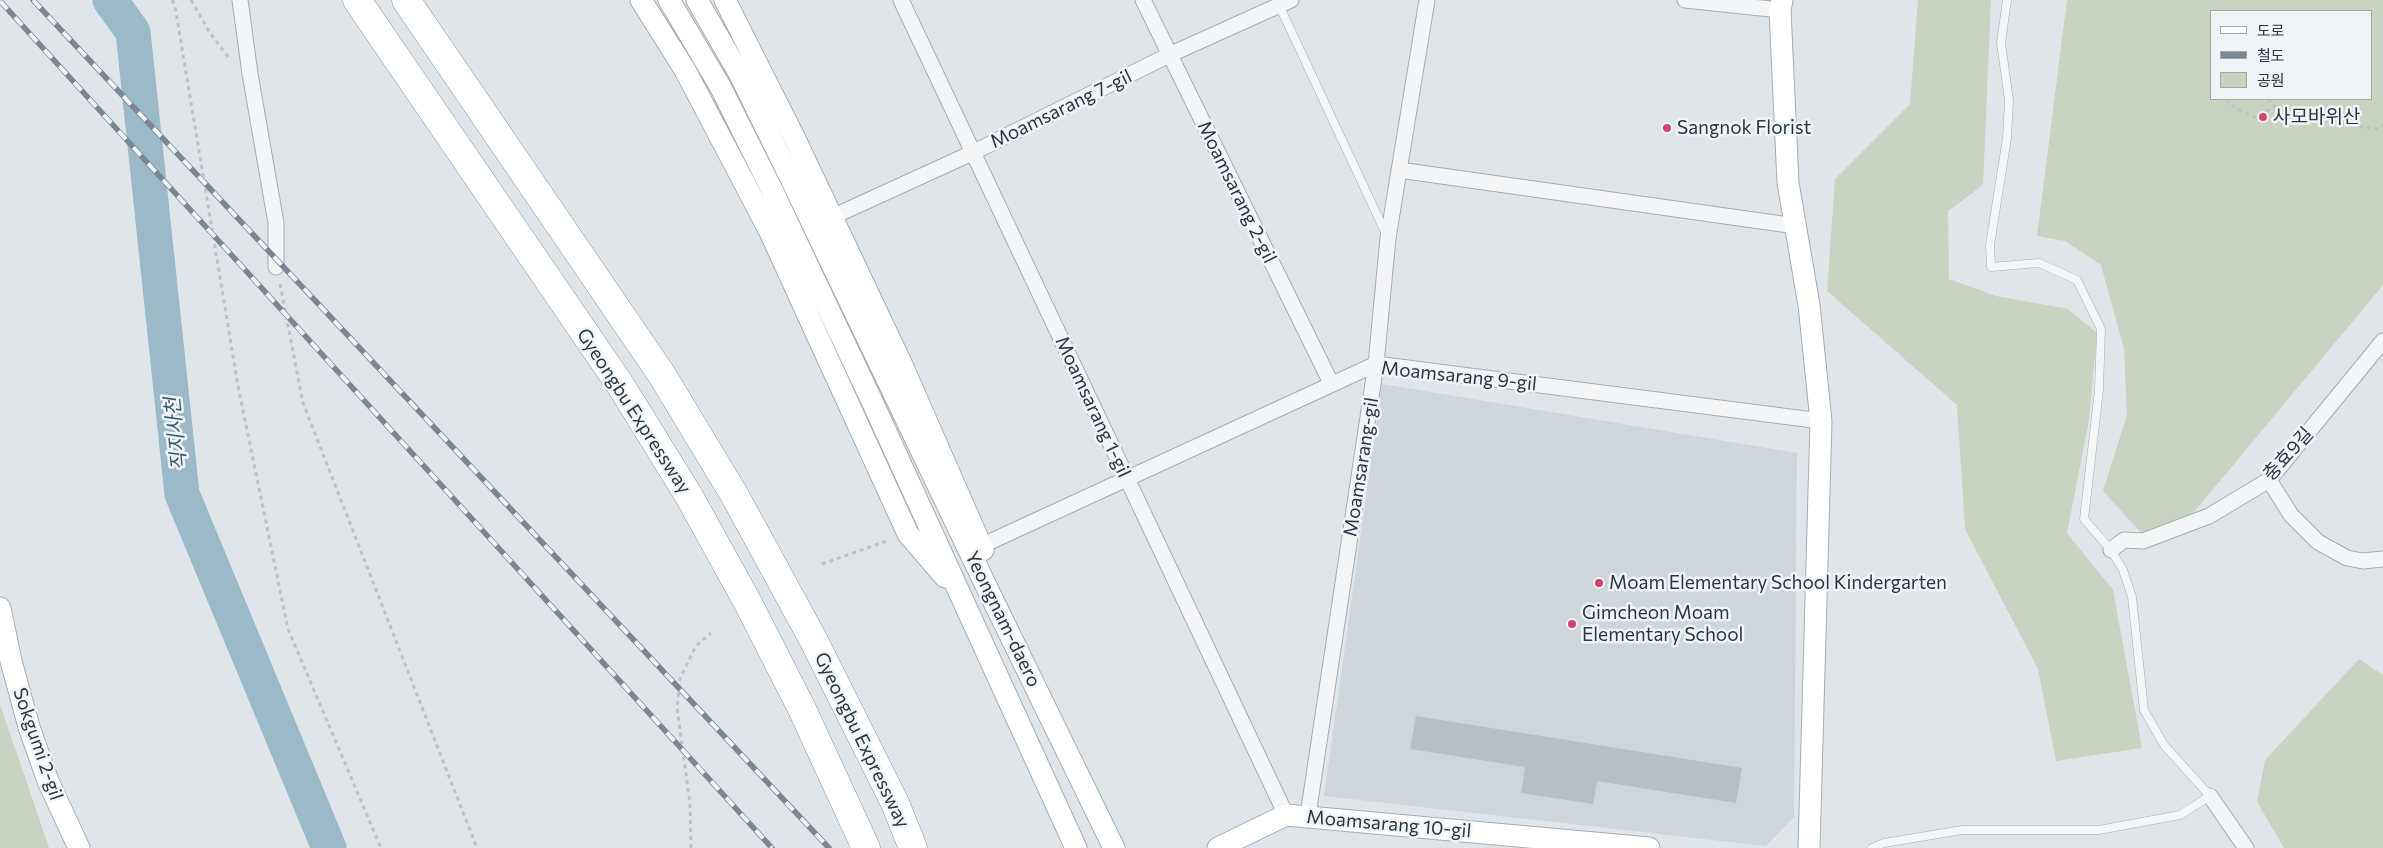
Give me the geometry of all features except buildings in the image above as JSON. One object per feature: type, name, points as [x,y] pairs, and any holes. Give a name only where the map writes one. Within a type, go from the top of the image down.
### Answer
[{"type":"highway","name":"Gyeongbu Expressway","points":[[357,0],[621,386],[689,496],[753,612],[802,709],[866,848]]},
{"type":"highway","name":"Gyeongbu Expressway","points":[[406,0],[662,375],[735,496],[814,641],[895,803],[913,848]]},
{"type":"main road","points":[[641,0],[685,70],[769,230],[908,534],[961,596]]},
{"type":"main road","name":"Yeongnam-daero","points":[[669,0],[733,112],[774,192],[871,399],[1076,848]]},
{"type":"main road","name":"Yeongnam-daero","points":[[697,0],[743,82],[1114,848]]},
{"type":"main road","points":[[725,0],[832,216],[983,545],[989,592]]},
{"type":"main road","points":[[1781,5],[1788,183],[1809,304],[1821,421],[1809,848]]},
{"type":"main road","name":"Sokgumi 2-gil","points":[[0,608],[11,661],[29,727],[48,780],[79,848]]},
{"type":"main road","name":"Moamsarang 10-gil","points":[[1223,847],[1286,815],[1308,815],[1521,842],[1649,848]]},
{"type":"street","points":[[240,0],[250,74],[276,223],[276,268]]},
{"type":"street","name":"Moamsarang 1-gil","points":[[901,0],[1286,815]]},
{"type":"street","name":"Moamsarang 2-gil","points":[[1143,0],[1331,384]]},
{"type":"street","name":"Moamsarang-gil","points":[[1308,815],[1376,364],[1388,238],[1426,0]]},
{"type":"street","points":[[1685,0],[1781,5]]},
{"type":"street","name":"Moamsarang 7-gil","points":[[832,216],[972,153],[1170,55],[1285,3]]},
{"type":"street","points":[[1399,170],[1796,226]]},
{"type":"street","name":"충효9길","points":[[2111,550],[2124,540],[2143,541],[2209,516],[2269,480],[2383,341]]},
{"type":"street","name":"Moamsarang 9-gil","points":[[983,545],[1376,364],[1821,421]]},
{"type":"street","points":[[2269,480],[2291,515],[2318,542],[2347,558],[2363,561],[2383,559]]},
{"type":"street","points":[[2210,796],[2246,848]]},
{"type":"lane","points":[[1872,848],[1884,844],[1962,830],[2099,830],[2180,815],[2210,796],[2164,745],[2144,710],[2132,597],[2123,570],[2111,550],[2084,519],[2098,390],[2101,328],[2077,280],[2039,263],[1991,267],[1990,245],[2007,138],[2009,100],[2001,43],[2007,0]]},
{"type":"lane","points":[[1285,3],[1388,238]]},
{"type":"path","points":[[172,0],[175,6],[238,386],[288,629],[381,848]]},
{"type":"path","points":[[191,0],[210,33],[237,67],[250,74]]},
{"type":"path","points":[[2228,100],[2238,110],[2257,118],[2274,106]]},
{"type":"path","points":[[2269,100],[2274,106],[2318,119],[2376,129],[2383,126]]},
{"type":"path","points":[[276,268],[303,403],[477,848]]},
{"type":"path","points":[[822,564],[908,534]]},
{"type":"path","points":[[691,848],[690,804],[677,708],[680,678],[696,646],[711,633]]},
{"type":"shaded area","name":"Gimcheon Moam Elementary School","points":[[1382,384],[1797,453],[1794,817],[1766,846],[1324,796]]},
{"type":"green space","points":[[1918,0],[1991,0],[1983,185],[1948,211],[1949,279],[1996,296],[2068,309],[2097,333],[2089,420],[2067,533],[2113,590],[2142,748],[2056,761],[2038,669],[1965,529],[1957,405],[1827,291],[1835,179],[1910,104]]},
{"type":"green space","points":[[2067,0],[2383,0],[2383,285],[2190,517],[2142,534],[2103,491],[2127,415],[2124,349],[2101,265],[2065,241],[2037,236]]},
{"type":"green space","points":[[2359,659],[2383,675],[2383,848],[2284,848],[2257,802],[2265,760]]},
{"type":"green space","points":[[0,705],[26,780],[49,848],[0,848]]},
{"type":"waterway","name":"직지사천","points":[[110,0],[133,32],[182,494],[329,848]]},
{"type":"railway","points":[[33,0],[829,848]]},
{"type":"railway","points":[[0,1],[772,848]]},
{"type":"place","name":"사모바위산","points":[[2263,117]]},
{"type":"place","name":"Sangnok Florist","points":[[1667,128]]},
{"type":"place","name":"Moam Elementary School Kindergarten","points":[[1599,583]]},
{"type":"place","name":"Gimcheon Moam Elementary School","points":[[1572,624]]}]
